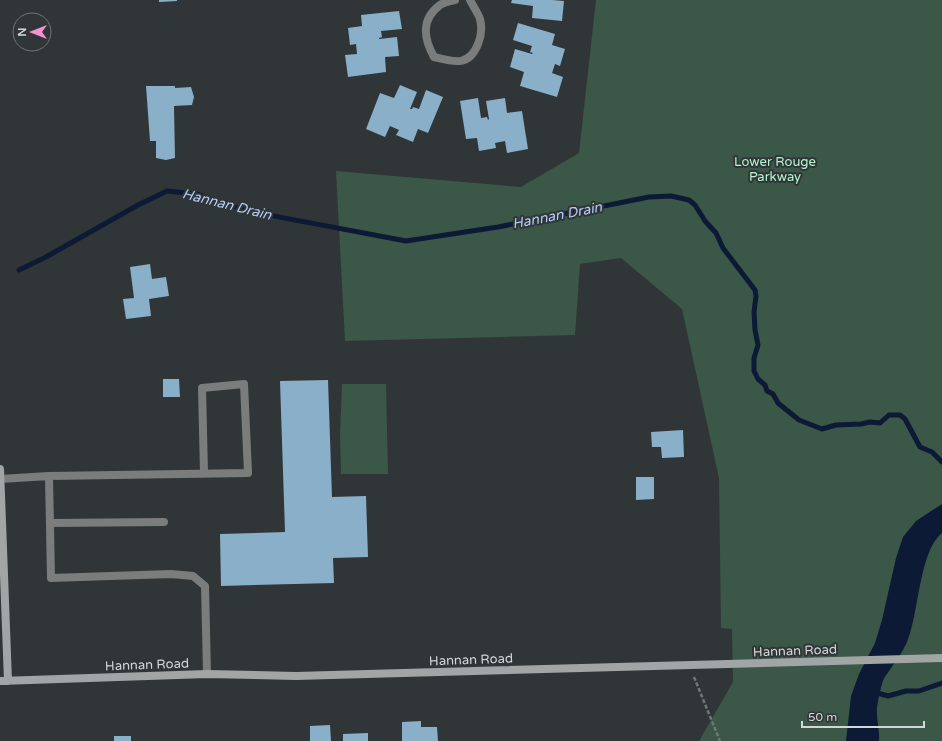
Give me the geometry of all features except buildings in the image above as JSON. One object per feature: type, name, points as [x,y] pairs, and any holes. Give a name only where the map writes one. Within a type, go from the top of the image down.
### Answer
[{"type":"street","points":[[455,0],[440,5],[430,16],[425,30],[428,45],[434,57],[452,62],[464,60],[474,53],[481,37],[480,20],[470,0]]},
{"type":"street","points":[[0,478],[49,476],[204,474],[248,473],[244,384],[202,388],[204,474]]},
{"type":"street","points":[[0,469],[4,681]]},
{"type":"street","points":[[49,476],[51,578],[171,574],[193,576],[206,586],[207,674]]},
{"type":"street","points":[[50,523],[164,522]]},
{"type":"street","name":"Hannan Road","points":[[4,681],[207,674],[296,676],[942,658]]},
{"type":"path","points":[[689,665],[720,741]]},
{"type":"green space","name":"Lower Rouge Parkway","points":[[596,0],[942,0],[942,741],[699,741],[733,682],[732,629],[721,628],[719,478],[682,309],[621,258],[580,264],[575,335],[345,341],[336,171],[521,187],[579,153]]},
{"type":"green space","points":[[342,384],[386,384],[388,474],[341,474],[340,435]]},
{"type":"water","points":[[942,504],[942,533],[934,542],[924,568],[911,630],[900,655],[883,682],[879,696],[877,716],[879,741],[846,741],[851,696],[859,674],[875,643],[882,620],[896,558],[903,537],[916,521]]},
{"type":"waterway","name":"Hannan Drain","points":[[19,270],[46,257],[138,205],[167,191],[197,194],[247,211],[406,241],[498,227],[649,197],[671,196],[689,200],[695,205],[705,221],[716,233],[723,248],[755,290],[756,296],[754,312],[758,345],[754,358],[754,371],[758,379],[765,385],[767,391],[773,394],[778,403],[799,420],[822,429],[836,425],[861,424],[870,422],[880,423],[889,415],[900,415],[905,419],[920,447],[932,452],[942,462]]},
{"type":"waterway","points":[[874,692],[888,696],[906,691],[919,691],[942,683]]}]
